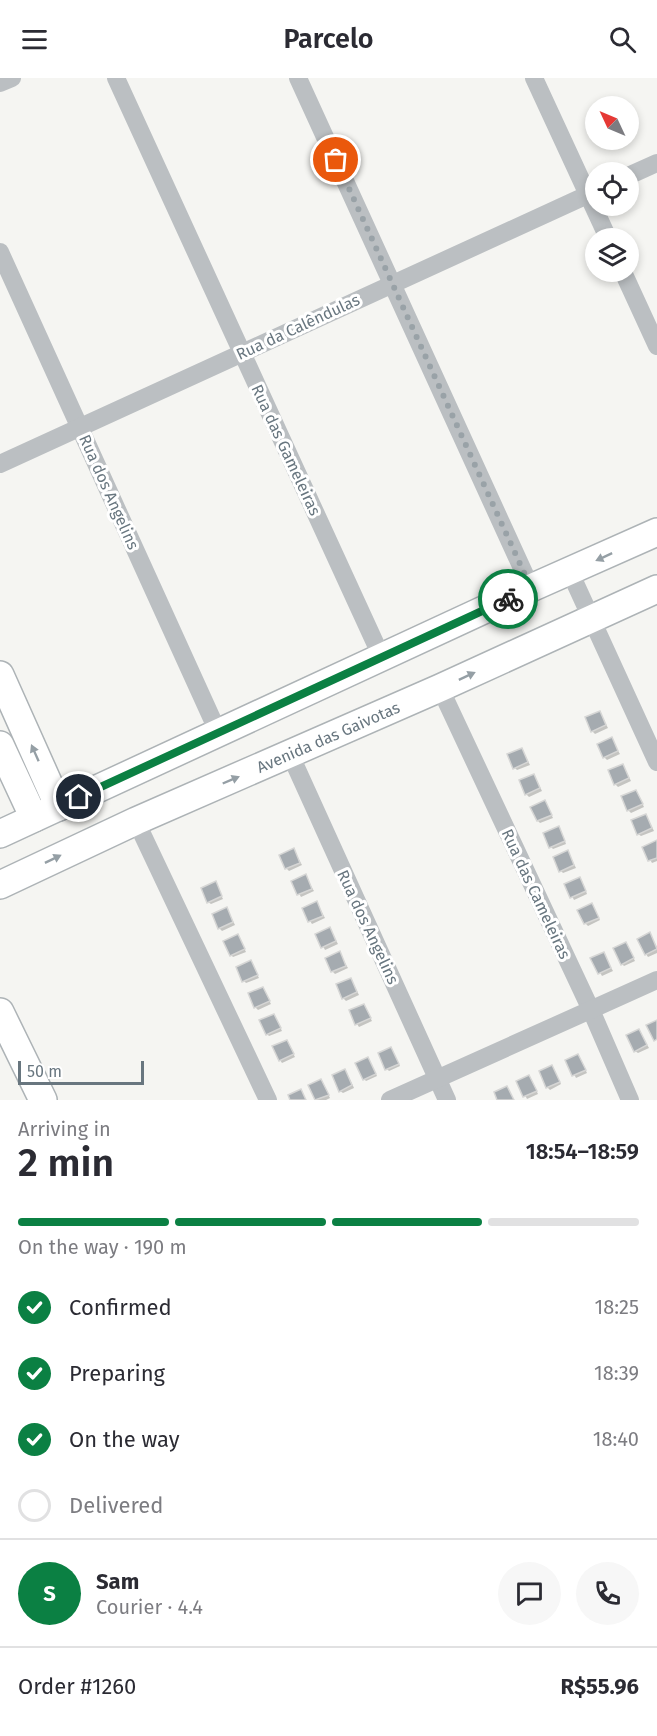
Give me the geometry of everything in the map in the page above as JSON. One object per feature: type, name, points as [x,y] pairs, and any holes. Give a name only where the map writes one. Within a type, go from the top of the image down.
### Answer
[{"type":"street","points":[[0,84],[12,78]]},
{"type":"street","name":"Rua das Gameleiras","points":[[116,78],[382,658]]},
{"type":"street","points":[[298,78],[531,588]]},
{"type":"street","points":[[534,78],[585,179]]},
{"type":"street","points":[[639,171],[657,163]]},
{"type":"street","name":"Rua da Calêndulas","points":[[0,464],[585,196]]},
{"type":"street","name":"Rua dos Angelins","points":[[0,252],[218,732]]},
{"type":"street","points":[[628,282],[657,346]]},
{"type":"street","points":[[0,834],[657,532]]},
{"type":"street","points":[[570,572],[657,762]]},
{"type":"street","name":"Avenida das Gaivotas","points":[[0,885],[136,821],[440,688],[657,589]]},
{"type":"street","points":[[0,675],[59,807]]},
{"type":"street","name":"Rua das Cameleiras","points":[[440,688],[591,1010],[630,1100]]},
{"type":"street","points":[[0,745],[34,818]]},
{"type":"street","name":"Rua dos Angelins","points":[[290,754],[447,1100]]},
{"type":"street","points":[[136,821],[268,1100]]},
{"type":"street","points":[[390,1100],[657,980]]},
{"type":"street","points":[[0,1012],[43,1100]]},
{"type":"building","points":[[600,711],[606,725],[591,732],[585,717]]},
{"type":"building","points":[[612,737],[618,751],[603,758],[597,744]]},
{"type":"building","points":[[522,748],[528,762],[513,769],[507,754]]},
{"type":"building","points":[[623,764],[629,778],[614,785],[608,770]]},
{"type":"building","points":[[534,774],[540,788],[525,795],[519,780]]},
{"type":"building","points":[[636,790],[643,804],[627,811],[621,796]]},
{"type":"building","points":[[545,800],[552,815],[537,821],[530,807]]},
{"type":"building","points":[[646,814],[652,828],[637,835],[631,820]]},
{"type":"building","points":[[559,826],[565,841],[549,848],[543,833]]},
{"type":"building","points":[[657,840],[657,858],[648,861],[642,847]]},
{"type":"building","points":[[294,848],[300,863],[285,869],[279,855]]},
{"type":"building","points":[[568,850],[574,865],[559,872],[553,857]]},
{"type":"building","points":[[306,874],[312,889],[297,895],[291,881]]},
{"type":"building","points":[[580,877],[586,891],[570,898],[564,884]]},
{"type":"building","points":[[216,881],[222,896],[207,903],[201,888]]},
{"type":"building","points":[[317,901],[323,916],[308,922],[302,908]]},
{"type":"building","points":[[592,903],[599,918],[584,924],[577,910]]},
{"type":"building","points":[[227,907],[233,922],[218,929],[212,914]]},
{"type":"building","points":[[330,927],[336,941],[321,948],[315,934]]},
{"type":"building","points":[[650,932],[657,949],[645,955],[637,939]]},
{"type":"building","points":[[238,934],[245,949],[230,956],[223,941]]},
{"type":"building","points":[[626,942],[634,958],[621,965],[613,948]]},
{"type":"building","points":[[340,951],[346,966],[331,972],[325,958]]},
{"type":"building","points":[[604,952],[611,968],[598,974],[590,958]]},
{"type":"building","points":[[251,960],[258,975],[242,982],[236,967]]},
{"type":"building","points":[[351,978],[357,992],[342,999],[336,984]]},
{"type":"building","points":[[263,987],[270,1001],[254,1008],[248,993]]},
{"type":"building","points":[[364,1004],[371,1018],[355,1025],[349,1010]]},
{"type":"building","points":[[274,1014],[281,1028],[266,1035],[259,1020]]},
{"type":"building","points":[[657,1020],[657,1039],[654,1041],[646,1025]]},
{"type":"building","points":[[639,1029],[647,1045],[634,1052],[626,1035]]},
{"type":"building","points":[[287,1040],[294,1054],[279,1061],[272,1046]]},
{"type":"building","points":[[391,1047],[399,1064],[385,1070],[378,1053]]},
{"type":"building","points":[[578,1054],[586,1070],[572,1076],[565,1060]]},
{"type":"building","points":[[368,1057],[376,1074],[363,1080],[355,1063]]},
{"type":"building","points":[[552,1065],[560,1082],[546,1088],[539,1071]]},
{"type":"building","points":[[345,1069],[352,1085],[339,1092],[332,1075]]},
{"type":"building","points":[[529,1075],[537,1091],[523,1097],[516,1081]]},
{"type":"building","points":[[321,1079],[329,1095],[315,1100],[308,1085]]},
{"type":"building","points":[[507,1086],[514,1100],[497,1100],[494,1092]]},
{"type":"building","points":[[301,1089],[306,1100],[290,1100],[288,1095]]},
{"type":"way so far","points":[[336,160],[531,588],[508,599]]},
{"type":"route","points":[[79,797],[508,599]]}]
